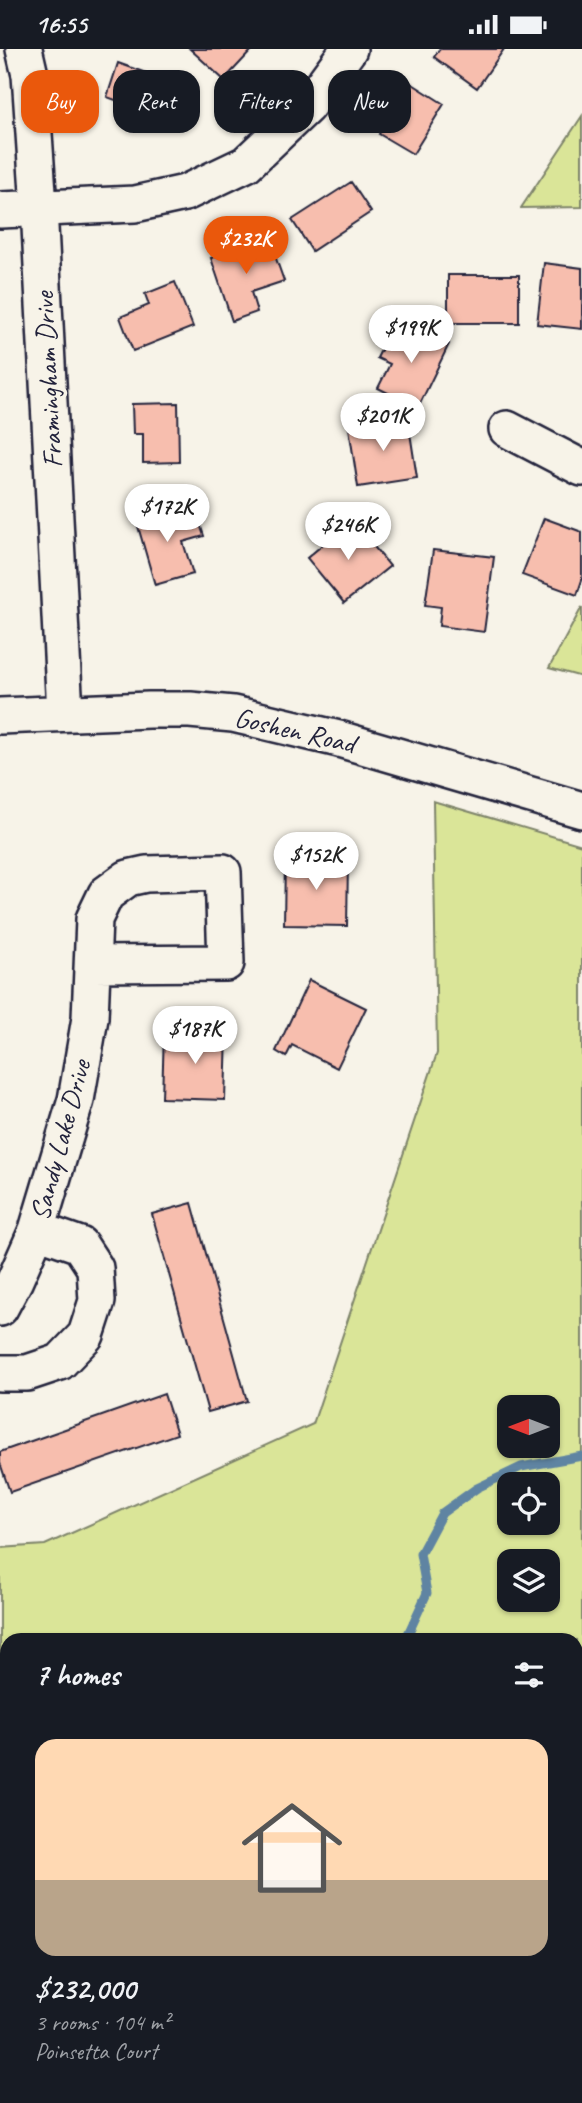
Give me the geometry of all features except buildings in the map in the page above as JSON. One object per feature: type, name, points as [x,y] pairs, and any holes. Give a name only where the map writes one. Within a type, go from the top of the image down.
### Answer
[{"type":"street","name":"Framingham Drive","points":[[24,49],[30,75],[39,207],[65,713]]},
{"type":"street","points":[[0,210],[135,204],[185,193],[246,164],[307,106],[349,49]]},
{"type":"street","points":[[506,429],[582,468]]},
{"type":"street","name":"Goshen Road","points":[[0,716],[149,710],[190,710],[233,715],[339,739],[582,810]]},
{"type":"street","name":"Sandy Lake Drive","points":[[0,1308],[37,1230],[76,1100],[90,1018],[93,964]]},
{"type":"street","points":[[0,1373],[27,1373],[60,1362],[86,1335],[97,1301],[95,1268],[80,1245],[37,1230]]},
{"type":"green space","points":[[582,116],[582,207],[521,208]]},
{"type":"green space","points":[[582,607],[582,677],[549,668]]},
{"type":"green space","points":[[433,801],[582,845],[582,1633],[0,1633],[0,1548],[45,1545],[313,1424],[437,1053]]},
{"type":"waterway","points":[[408,1633],[427,1593],[420,1554],[442,1513],[477,1488],[521,1467],[582,1456]]}]
